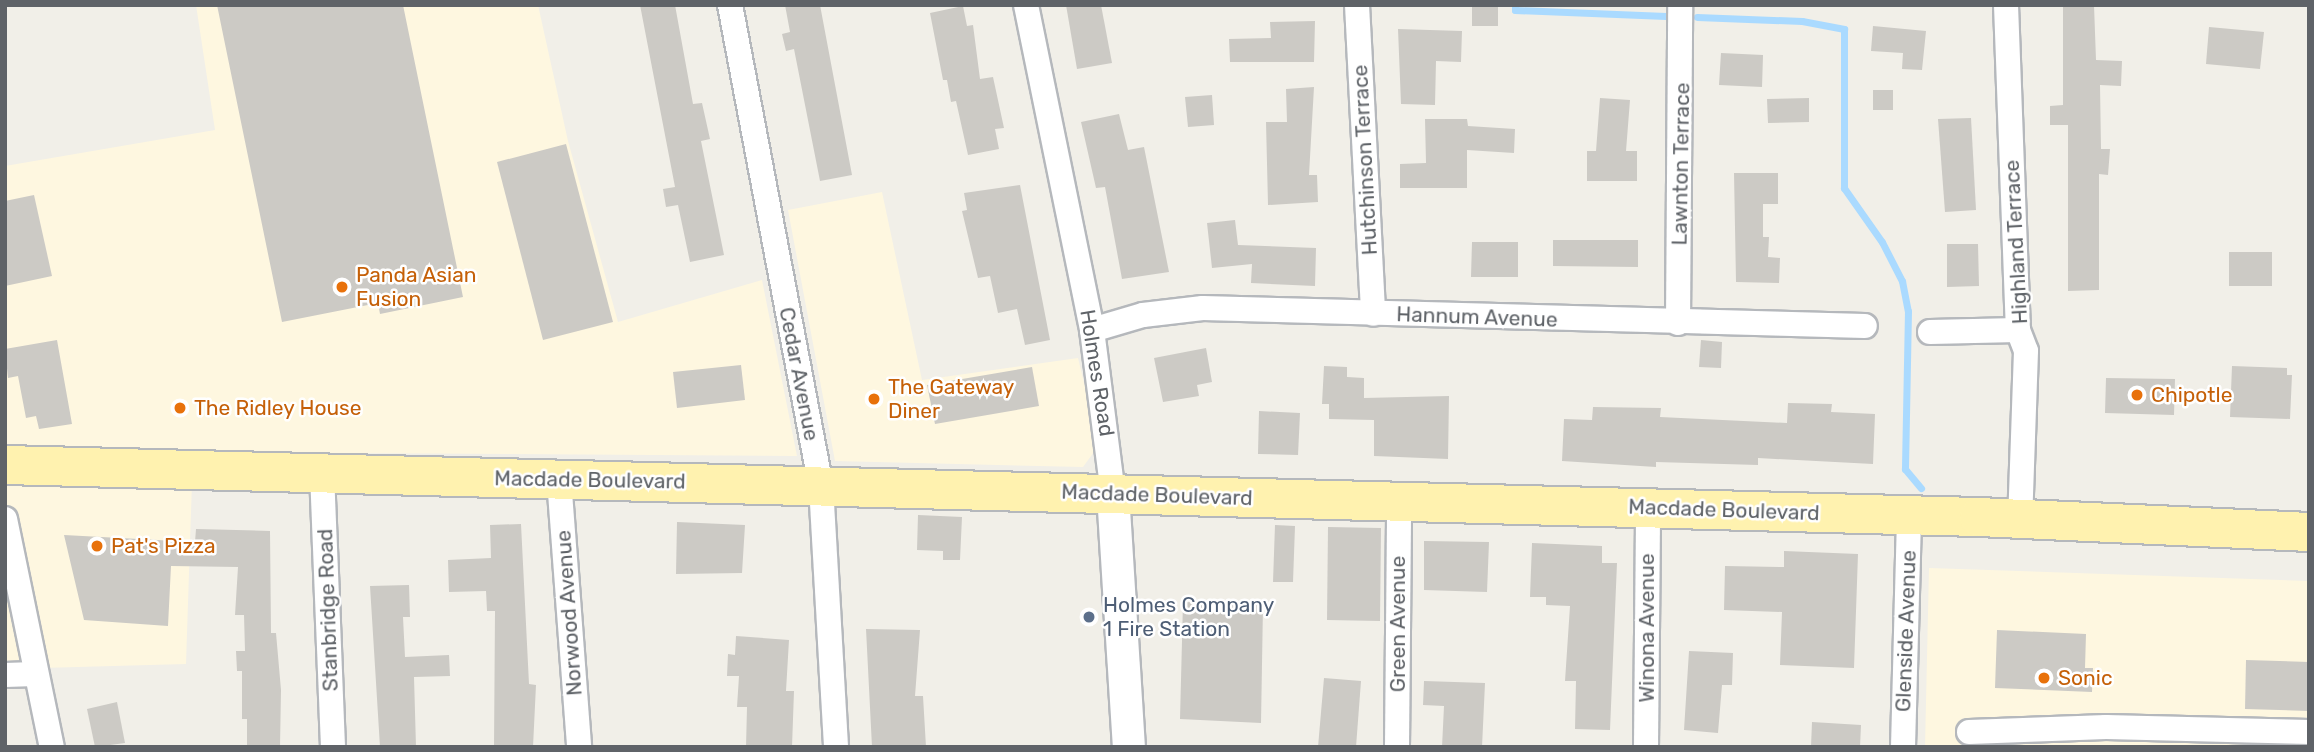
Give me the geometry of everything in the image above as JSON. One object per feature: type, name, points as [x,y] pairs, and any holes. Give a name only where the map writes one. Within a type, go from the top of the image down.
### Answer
[{"type":"main road","name":"Macdade Boulevard","points":[[5,465],[1909,515],[2309,532]]},
{"type":"street","name":"Cedar Avenue","points":[[730,5],[821,486],[836,747]]},
{"type":"street","name":"Holmes Road","points":[[1027,5],[1092,330],[1113,494],[1129,747]]},
{"type":"street","name":"Hutchinson Terrace","points":[[1357,5],[1373,314]]},
{"type":"street","name":"Lawnton Terrace","points":[[1678,323],[1680,5]]},
{"type":"street","name":"Highland Terrace","points":[[2006,5],[2018,330],[2026,351],[2020,519]]},
{"type":"street","name":"Hannum Avenue","points":[[1092,330],[1143,315],[1203,308],[1865,326]]},
{"type":"street","points":[[1930,332],[2018,330]]},
{"type":"street","name":"Stanbridge Road","points":[[322,473],[334,747]]},
{"type":"street","name":"Norwood Avenue","points":[[559,480],[579,747]]},
{"type":"street","name":"Green Avenue","points":[[1398,747],[1399,502]]},
{"type":"street","name":"Winona Avenue","points":[[1646,747],[1648,508]]},
{"type":"street","name":"Glenside Avenue","points":[[1903,747],[1909,515]]},
{"type":"street","points":[[5,519],[52,747]]},
{"type":"street","points":[[5,675],[35,674]]},
{"type":"street","points":[[1969,732],[2106,727],[2309,732]]},
{"type":"shaded area","points":[[196,5],[538,5],[568,141],[618,322],[762,280],[797,456],[193,452],[186,664],[5,669],[5,166],[215,130]]},
{"type":"shaded area","points":[[882,192],[922,380],[1078,358],[1099,445],[1083,467],[835,461],[788,210]]},
{"type":"shaded area","points":[[1929,568],[2309,581],[2309,747],[1925,747]]},
{"type":"building","points":[[217,5],[403,5],[463,297],[380,314],[378,303],[282,322]]},
{"type":"building","points":[[640,5],[675,5],[693,104],[702,103],[710,139],[701,141],[724,255],[690,262],[678,205],[666,207],[663,189],[675,187]]},
{"type":"building","points":[[785,5],[820,5],[852,175],[820,181],[794,49],[786,51],[782,34],[790,32]]},
{"type":"building","points":[[1066,5],[1101,5],[1112,63],[1077,69]]},
{"type":"building","points":[[1472,5],[1498,5],[1498,26],[1472,26]]},
{"type":"building","points":[[2063,5],[2094,5],[2096,60],[2122,61],[2121,86],[2100,85],[2101,149],[2110,149],[2108,175],[2099,174],[2099,290],[2068,291],[2068,125],[2050,125],[2050,106],[2063,105]]},
{"type":"building","points":[[963,6],[967,26],[973,25],[980,79],[993,77],[1004,128],[995,129],[999,149],[968,155],[956,101],[951,102],[947,80],[943,80],[930,13]]},
{"type":"building","points":[[1315,21],[1314,62],[1230,62],[1229,39],[1271,38],[1270,22]]},
{"type":"building","points":[[1873,26],[1926,31],[1922,70],[1902,69],[1903,53],[1871,51]]},
{"type":"building","points":[[2209,27],[2264,32],[2260,69],[2206,64]]},
{"type":"building","points":[[1398,29],[1462,31],[1461,62],[1436,61],[1435,105],[1401,104]]},
{"type":"building","points":[[1721,53],[1763,55],[1762,87],[1719,85]]},
{"type":"building","points":[[1314,87],[1309,175],[1317,175],[1318,202],[1268,205],[1266,122],[1287,122],[1286,89]]},
{"type":"building","points":[[1873,90],[1893,90],[1893,110],[1873,110]]},
{"type":"building","points":[[1212,95],[1214,125],[1188,127],[1185,97]]},
{"type":"building","points":[[1600,98],[1630,100],[1626,151],[1637,151],[1637,181],[1587,181],[1587,151],[1596,151]]},
{"type":"building","points":[[1809,98],[1809,122],[1768,123],[1767,99]]},
{"type":"building","points":[[1119,114],[1128,150],[1144,147],[1169,272],[1122,279],[1105,187],[1096,188],[1081,122]]},
{"type":"building","points":[[1971,118],[1976,210],[1945,212],[1938,119]]},
{"type":"building","points":[[1425,119],[1467,119],[1468,126],[1515,129],[1514,153],[1467,150],[1467,188],[1400,188],[1400,164],[1426,163]]},
{"type":"building","points":[[566,144],[613,322],[543,340],[497,162]]},
{"type":"building","points":[[1734,173],[1778,173],[1778,204],[1763,204],[1763,237],[1769,237],[1768,257],[1780,258],[1779,283],[1736,282]]},
{"type":"building","points":[[1020,185],[1050,340],[1025,345],[1017,309],[998,313],[990,276],[978,278],[962,211],[967,210],[964,193]]},
{"type":"building","points":[[34,195],[52,276],[5,286],[5,201]]},
{"type":"building","points":[[1235,220],[1238,245],[1316,248],[1315,286],[1251,283],[1252,264],[1212,268],[1207,223]]},
{"type":"building","points":[[1553,240],[1638,240],[1638,267],[1553,266]]},
{"type":"building","points":[[1472,242],[1518,242],[1518,277],[1471,277]]},
{"type":"building","points":[[1947,244],[1978,244],[1979,286],[1947,287]]},
{"type":"building","points":[[2229,252],[2272,252],[2272,286],[2229,286]]},
{"type":"building","points":[[57,340],[72,424],[39,429],[36,416],[26,418],[18,376],[8,378],[5,349]]},
{"type":"building","points":[[1701,340],[1722,342],[1721,368],[1699,367]]},
{"type":"building","points":[[1206,348],[1212,382],[1197,385],[1199,396],[1163,402],[1154,358]]},
{"type":"building","points":[[741,365],[745,400],[677,408],[673,372]]},
{"type":"building","points":[[1324,366],[1347,367],[1347,377],[1364,378],[1364,398],[1449,396],[1448,459],[1374,456],[1374,420],[1329,419],[1329,404],[1322,404]]},
{"type":"building","points":[[2232,366],[2287,368],[2287,375],[2292,375],[2290,419],[2230,417]]},
{"type":"building","points":[[1032,367],[1039,406],[935,424],[927,385]]},
{"type":"building","points":[[2106,378],[2175,379],[2174,415],[2105,413]]},
{"type":"building","points":[[1788,403],[1832,404],[1831,412],[1875,414],[1873,464],[1758,458],[1758,465],[1656,462],[1656,467],[1562,461],[1564,419],[1592,420],[1593,407],[1661,408],[1660,417],[1787,423]]},
{"type":"building","points":[[1259,411],[1300,413],[1298,455],[1258,454]]},
{"type":"building","points":[[918,515],[962,517],[960,560],[943,560],[943,551],[917,550]]},
{"type":"building","points":[[677,522],[745,525],[742,573],[676,574]]},
{"type":"building","points":[[521,524],[529,684],[536,685],[533,747],[494,747],[495,611],[487,611],[486,591],[449,592],[448,560],[491,558],[490,525]]},
{"type":"building","points":[[1275,525],[1295,526],[1293,582],[1273,582]]},
{"type":"building","points":[[1328,527],[1381,528],[1380,621],[1327,620]]},
{"type":"building","points":[[196,529],[270,531],[271,633],[276,633],[281,690],[280,747],[247,747],[247,719],[242,719],[242,671],[237,671],[236,651],[245,651],[244,615],[235,615],[238,567],[171,566],[168,626],[84,620],[64,535],[195,542]]},
{"type":"building","points":[[1424,541],[1489,542],[1487,592],[1424,590]]},
{"type":"building","points":[[1532,543],[1602,546],[1602,563],[1617,563],[1610,730],[1575,729],[1576,681],[1565,681],[1570,606],[1546,605],[1546,597],[1530,597]]},
{"type":"building","points":[[1784,551],[1858,554],[1854,668],[1780,665],[1782,612],[1724,610],[1725,566],[1784,567]]},
{"type":"building","points":[[409,585],[410,617],[403,617],[405,657],[449,655],[450,676],[414,677],[416,747],[380,747],[370,586]]},
{"type":"building","points":[[1183,602],[1263,605],[1261,723],[1180,719]]},
{"type":"building","points":[[866,629],[920,630],[915,696],[923,696],[926,747],[872,747]]},
{"type":"building","points":[[1997,630],[2086,634],[2085,668],[2093,668],[2092,692],[1995,688]]},
{"type":"building","points":[[736,636],[789,640],[786,691],[794,691],[792,747],[746,747],[747,707],[737,707],[739,676],[727,676],[728,654],[735,655]]},
{"type":"building","points":[[1689,651],[1733,653],[1732,685],[1722,685],[1718,733],[1684,730]]},
{"type":"building","points":[[2246,660],[2309,662],[2309,711],[2245,709]]},
{"type":"building","points":[[1324,678],[1361,681],[1356,747],[1318,747]]},
{"type":"building","points":[[1424,681],[1485,683],[1482,747],[1442,747],[1444,706],[1423,705]]},
{"type":"building","points":[[117,702],[125,743],[95,747],[87,709]]},
{"type":"building","points":[[1812,722],[1861,725],[1860,747],[1811,747]]},
{"type":"waterway","points":[[1515,5],[1515,10],[1666,16]]},
{"type":"waterway","points":[[1697,17],[1802,21],[1844,29],[1844,188],[1882,242],[1902,281],[1908,311],[1905,469],[1921,488]]},
{"type":"place","name":"Panda Asian Fusion","points":[[342,287]]},
{"type":"place","name":"Chipotle","points":[[2137,395]]},
{"type":"place","name":"The Gateway Diner","points":[[874,399]]},
{"type":"place","name":"The Ridley House","points":[[180,408]]},
{"type":"place","name":"Pat's Pizza","points":[[97,546]]},
{"type":"place","name":"Holmes Company 1 Fire Station","points":[[1089,617]]},
{"type":"place","name":"Sonic","points":[[2044,678]]}]
